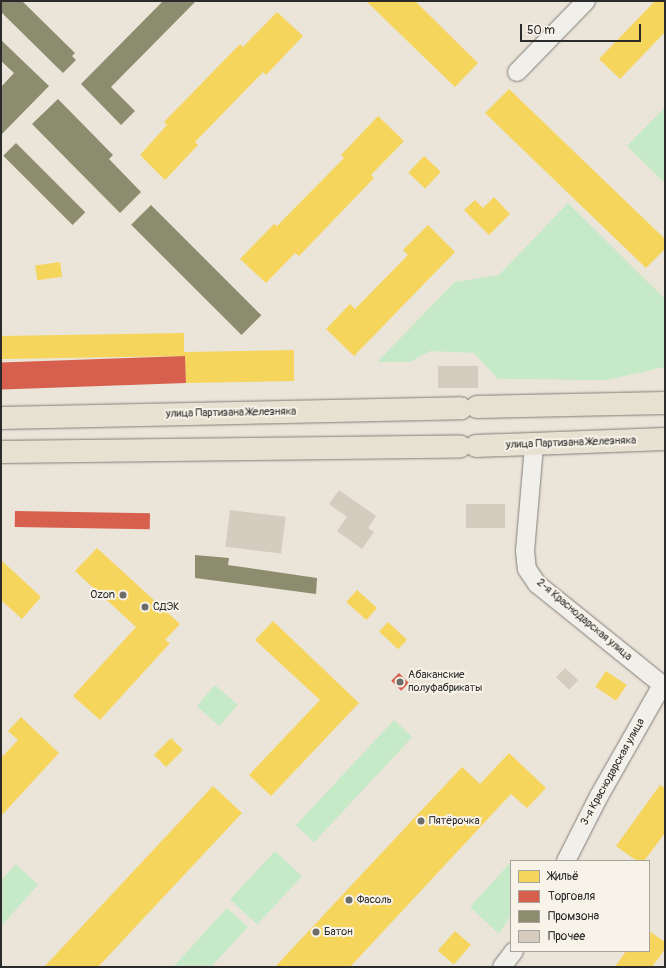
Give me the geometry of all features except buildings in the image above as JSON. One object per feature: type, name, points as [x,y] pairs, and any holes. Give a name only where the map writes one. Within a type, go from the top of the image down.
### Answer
[{"type":"main road","name":"улица Партизана Железняка","points":[[1,418],[665,403]]},
{"type":"main road","name":"улица Партизана Железняка","points":[[1,452],[534,446],[665,439]]},
{"type":"street","points":[[517,72],[586,1]]},
{"type":"street","name":"2-я Краснодарская улица","points":[[534,446],[525,551],[527,569],[537,584],[664,686]]},
{"type":"street","name":"3-я Краснодарская улица","points":[[567,860],[599,796],[664,686]]},
{"type":"street","points":[[502,967],[513,952]]},
{"type":"green space","points":[[665,107],[665,183],[627,146]]},
{"type":"green space","points":[[568,203],[665,299],[665,367],[606,380],[498,379],[474,353],[430,351],[410,362],[377,362],[455,282],[499,275]]},
{"type":"green space","points":[[215,685],[238,705],[219,726],[197,706]]},
{"type":"green space","points":[[394,720],[412,737],[314,842],[296,825]]},
{"type":"green space","points":[[275,851],[302,876],[257,925],[230,899]]},
{"type":"green space","points":[[510,863],[510,917],[499,934],[470,907]]},
{"type":"green space","points":[[16,864],[38,885],[1,926],[1,881]]},
{"type":"green space","points":[[227,908],[248,927],[211,967],[173,967]]},
{"type":"place","name":"Ozon","points":[[123,595]]},
{"type":"place","name":"СДЭК","points":[[145,607]]},
{"type":"place","name":"Абаканские полуфабрикаты","points":[[400,682]]},
{"type":"place","name":"Пятёрочка","points":[[421,821]]},
{"type":"place","name":"Фасоль","points":[[349,900]]},
{"type":"place","name":"Батон","points":[[316,932]]}]
